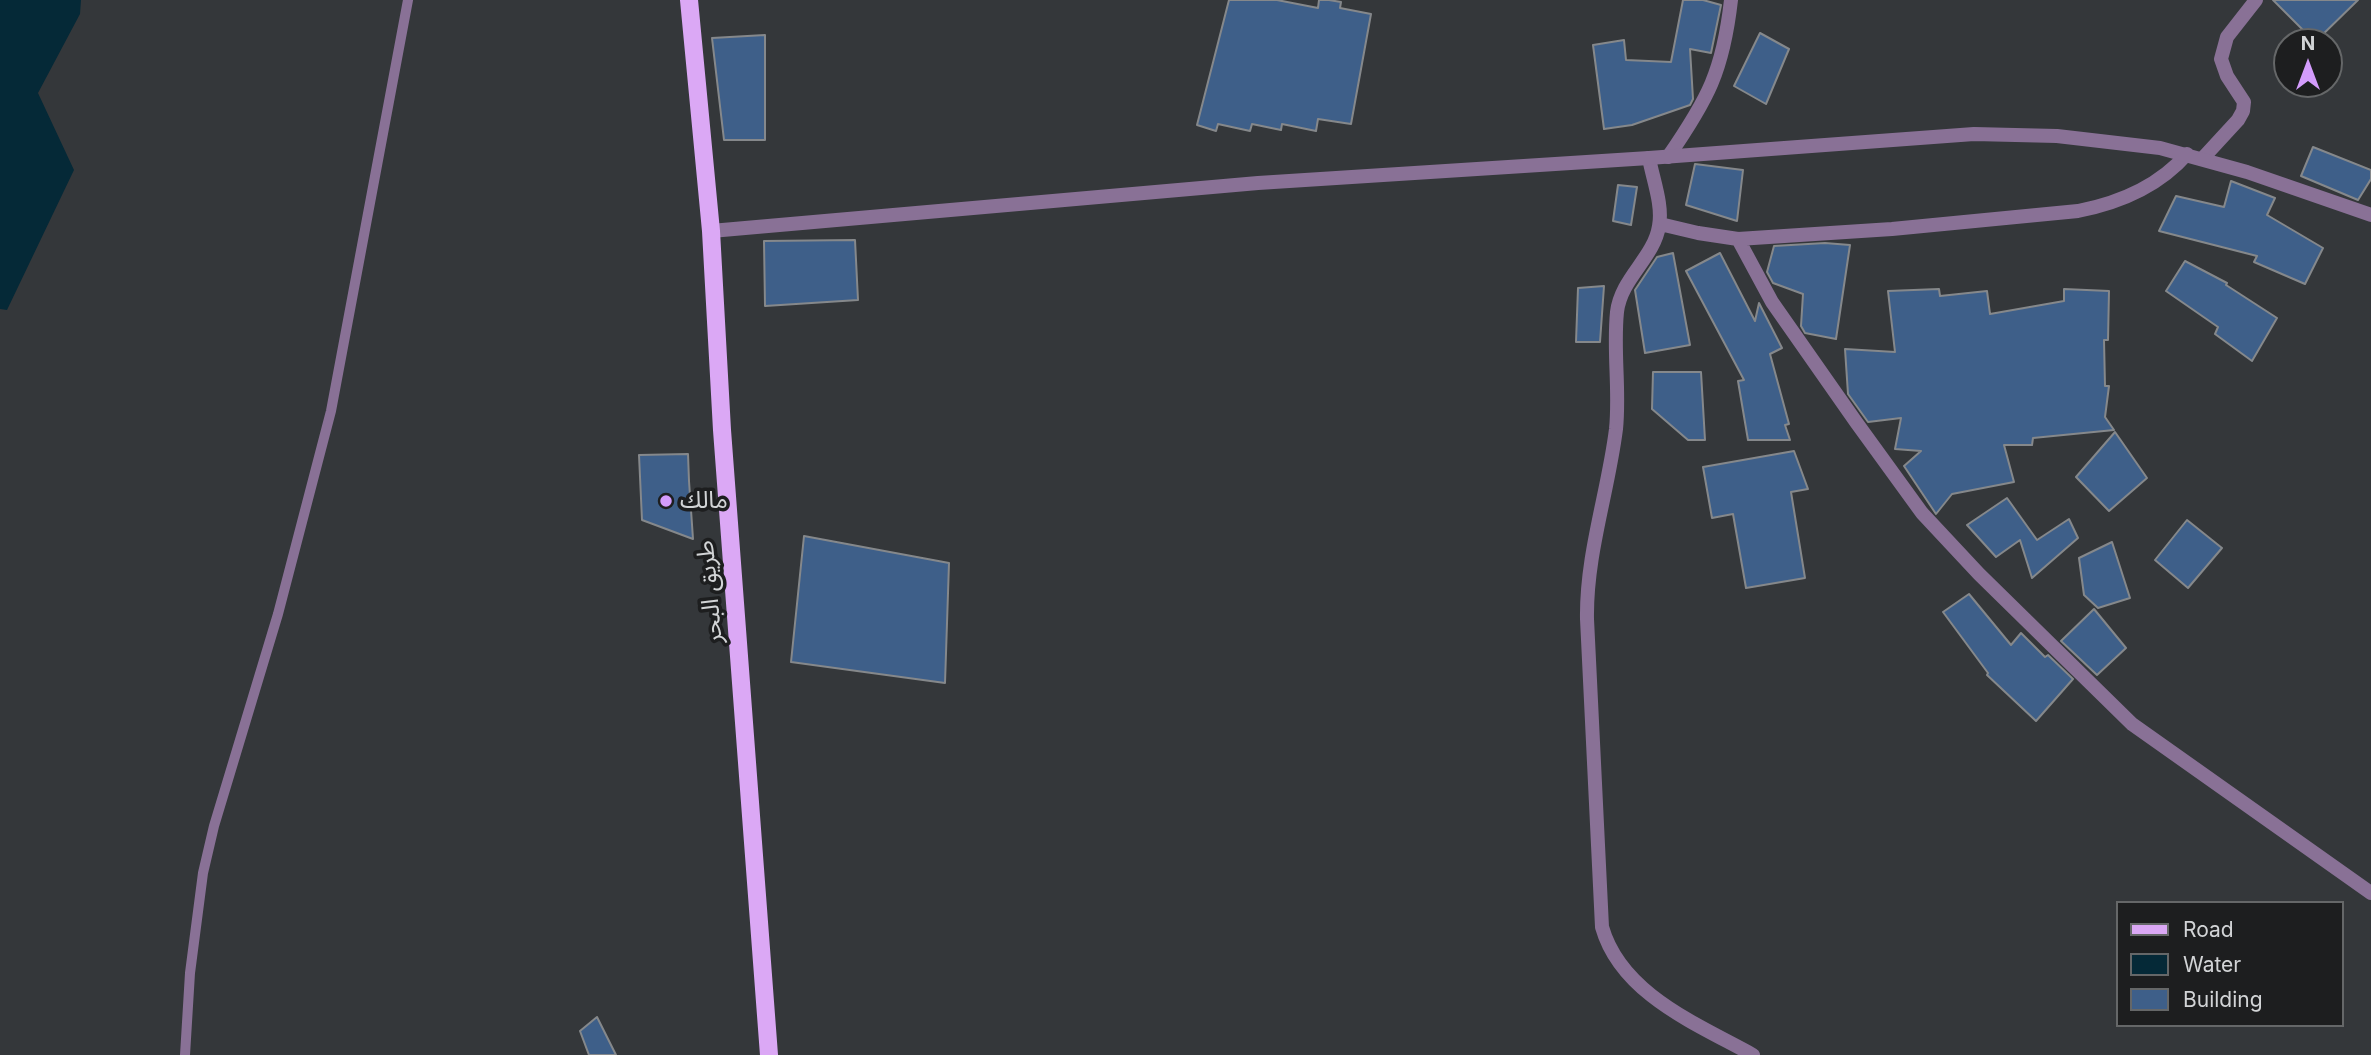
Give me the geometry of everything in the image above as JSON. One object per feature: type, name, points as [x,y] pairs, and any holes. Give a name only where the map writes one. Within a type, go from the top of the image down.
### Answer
[{"type":"main road","name":"طريق البحر","points":[[689,0],[711,231],[722,430],[769,1055]]},
{"type":"street","points":[[1668,157],[1699,111],[1717,73],[1725,45],[1731,0]]},
{"type":"street","points":[[2203,159],[2243,111],[2244,102],[2223,68],[2222,49],[2235,25],[2256,0]]},
{"type":"street","points":[[711,231],[1258,183],[1974,134],[2099,139],[2160,148],[2203,159],[2371,215]]},
{"type":"street","points":[[1660,224],[1738,239],[1931,226],[2078,211],[2104,206],[2148,186],[2176,166],[2187,154]]},
{"type":"street","points":[[1649,158],[1660,208],[1660,224],[1654,244],[1627,283],[1618,310],[1616,426],[1608,481],[1588,577],[1587,619],[1601,920],[1605,940],[1611,952],[1642,986],[1681,1016],[1752,1055]]},
{"type":"street","points":[[1738,239],[1772,302],[1856,422],[1922,513],[1979,574],[2132,724],[2371,893]]},
{"type":"lane","points":[[185,1055],[193,935],[203,873],[214,826],[278,614],[331,411],[408,0]]},
{"type":"water","points":[[0,0],[81,0],[80,14],[38,93],[74,170],[7,310],[0,309]]},
{"type":"building","points":[[1229,0],[1277,0],[1318,8],[1319,0],[1329,0],[1341,2],[1340,8],[1371,14],[1351,124],[1318,119],[1316,131],[1282,124],[1281,130],[1252,124],[1250,131],[1218,124],[1216,131],[1197,125]]},
{"type":"building","points":[[1683,0],[1703,0],[1721,5],[1711,53],[1690,49],[1693,99],[1690,105],[1632,125],[1604,129],[1593,45],[1624,40],[1626,60],[1671,62]]},
{"type":"building","points":[[2273,0],[2358,0],[2329,28],[2301,28]]},
{"type":"building","points":[[1760,33],[1789,49],[1766,104],[1734,86]]},
{"type":"building","points":[[765,35],[765,140],[724,140],[712,38]]},
{"type":"building","points":[[2313,147],[2371,170],[2371,179],[2358,200],[2301,176]]},
{"type":"building","points":[[1695,164],[1743,170],[1737,221],[1686,205]]},
{"type":"building","points":[[2231,181],[2275,198],[2267,215],[2323,248],[2305,284],[2254,262],[2257,256],[2159,231],[2176,196],[2224,207]]},
{"type":"building","points":[[1618,185],[1637,187],[1631,225],[1613,221]]},
{"type":"building","points":[[855,240],[858,300],[765,306],[764,241]]},
{"type":"building","points":[[1825,243],[1850,245],[1836,339],[1805,333],[1801,326],[1803,294],[1773,283],[1767,272],[1774,246]]},
{"type":"building","points":[[1673,253],[1690,345],[1645,353],[1635,290],[1657,257]]},
{"type":"building","points":[[1720,253],[1755,321],[1759,303],[1782,348],[1770,354],[1789,424],[1785,425],[1790,440],[1748,440],[1738,381],[1744,380],[1686,271]]},
{"type":"building","points":[[2185,261],[2227,283],[2226,285],[2277,318],[2252,361],[2215,334],[2218,327],[2166,291]]},
{"type":"building","points":[[1604,286],[1600,342],[1576,342],[1578,288]]},
{"type":"building","points":[[1939,289],[1940,296],[1987,291],[1990,314],[2064,301],[2064,289],[2109,291],[2108,340],[2104,340],[2105,386],[2109,386],[2105,417],[2114,430],[2033,438],[2032,445],[2004,445],[2014,482],[1952,494],[1936,514],[1904,466],[1921,451],[1895,449],[1901,418],[1868,422],[1848,394],[1845,349],[1895,352],[1888,291]]},
{"type":"building","points":[[1653,372],[1701,372],[1705,440],[1688,440],[1652,409]]},
{"type":"building","points":[[2115,432],[2147,478],[2109,511],[2076,477]]},
{"type":"building","points":[[1794,451],[1808,489],[1791,492],[1805,578],[1746,588],[1733,514],[1712,518],[1703,467]]},
{"type":"building","name":"مالك","points":[[688,454],[693,539],[642,520],[639,455]]},
{"type":"building","points":[[2007,498],[2037,540],[2069,519],[2078,538],[2032,578],[2020,540],[1996,557],[1967,525]]},
{"type":"building","points":[[2187,520],[2222,548],[2188,588],[2155,560]]},
{"type":"building","points":[[804,536],[949,563],[945,683],[791,662]]},
{"type":"building","points":[[2112,542],[2130,598],[2098,608],[2084,595],[2079,558]]},
{"type":"building","points":[[1969,594],[2011,645],[2021,633],[2073,679],[2036,721],[1987,675],[1943,612]]},
{"type":"building","points":[[2094,609],[2126,648],[2097,675],[2061,641]]},
{"type":"building","points":[[597,1017],[616,1055],[589,1055],[580,1031]]},
{"type":"place","name":"مالك","points":[[666,501]]}]
